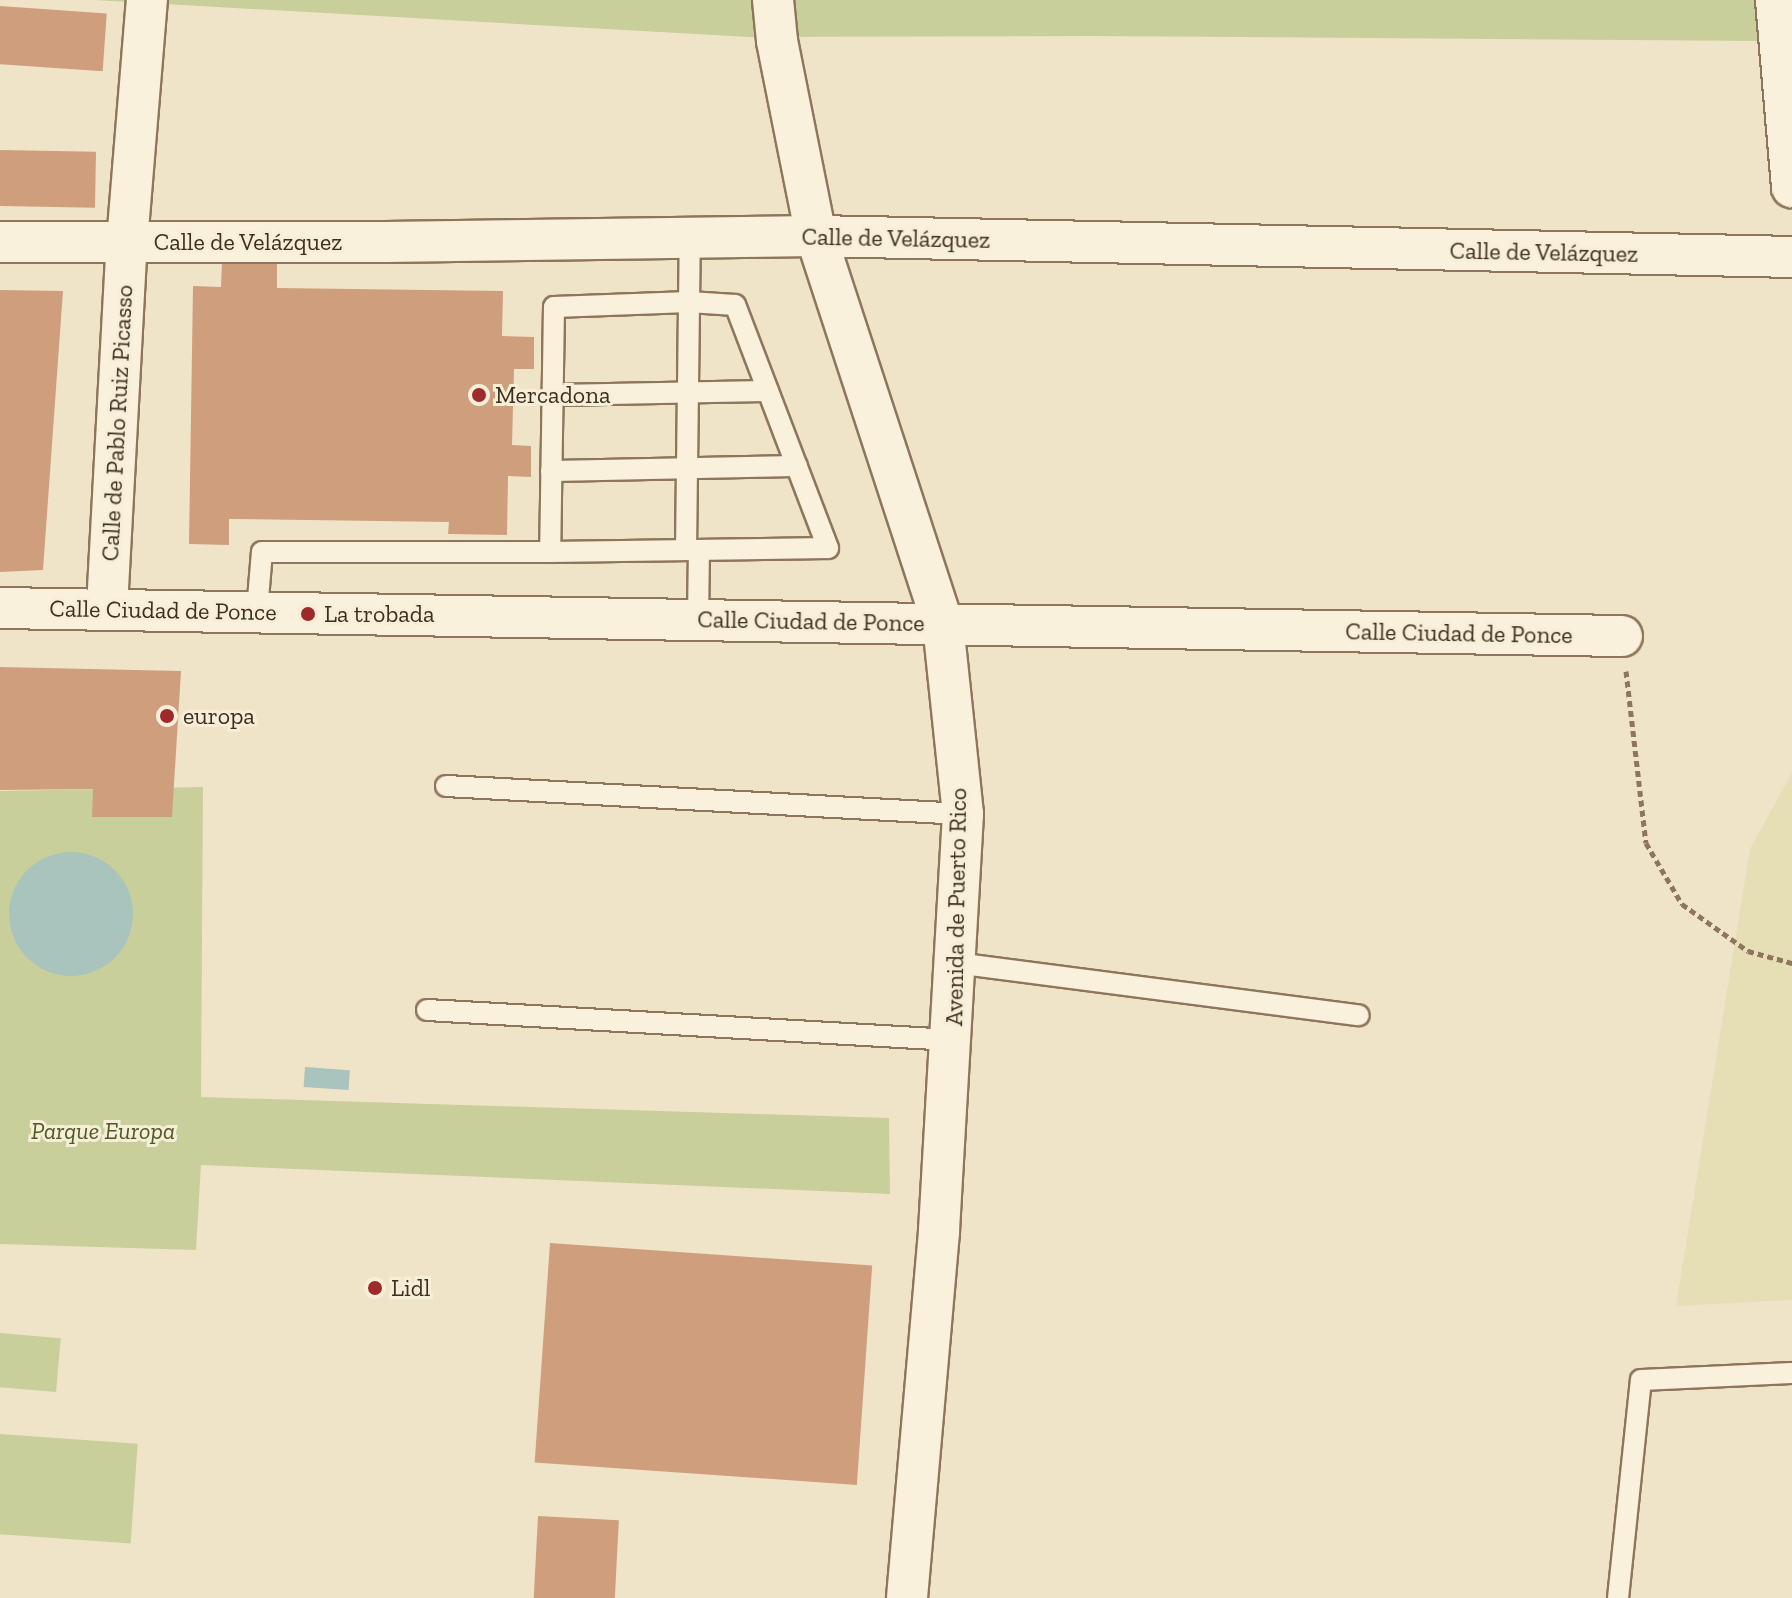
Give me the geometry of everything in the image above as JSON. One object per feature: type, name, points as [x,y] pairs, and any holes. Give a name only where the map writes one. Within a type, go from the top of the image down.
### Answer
[{"type":"street","name":"Calle de Pablo Ruiz Picasso","points":[[107,607],[127,242],[147,0]]},
{"type":"street","name":"Avenida de Puerto Rico","points":[[773,0],[777,41],[816,236],[943,624],[963,814],[952,1040],[907,1598]]},
{"type":"street","points":[[1776,0],[1792,187]]},
{"type":"street","name":"Calle de Velázquez","points":[[0,242],[816,236],[1792,257]]},
{"type":"street","name":"Calle Ciudad de Ponce","points":[[0,608],[107,607],[1622,636]]},
{"type":"lane","points":[[690,238],[687,468],[698,619]]},
{"type":"lane","points":[[257,611],[262,552],[550,552],[828,548],[735,305],[689,302],[554,307],[550,552]]},
{"type":"lane","points":[[553,395],[768,391]]},
{"type":"lane","points":[[551,471],[797,466]]},
{"type":"lane","points":[[446,786],[963,814]]},
{"type":"lane","points":[[956,963],[1359,1015]]},
{"type":"lane","points":[[427,1010],[952,1040]]},
{"type":"lane","points":[[1618,1598],[1641,1380],[1792,1373]]},
{"type":"path","points":[[1622,636],[1646,843],[1682,904],[1748,951],[1792,963]]},
{"type":"shaded area","points":[[1792,773],[1792,1300],[1676,1306],[1750,849]]},
{"type":"green space","points":[[94,0],[1757,0],[1761,41],[749,37]]},
{"type":"green space","name":"Parque Europa","points":[[203,787],[201,1097],[889,1118],[890,1194],[201,1165],[196,1250],[0,1244],[0,791]]},
{"type":"green space","points":[[0,1333],[61,1338],[56,1392],[0,1387]]},
{"type":"green space","points":[[0,1434],[138,1444],[131,1543],[0,1534]]},
{"type":"water","points":[[71,852],[95,857],[115,870],[128,890],[133,914],[128,938],[115,958],[95,971],[71,976],[47,971],[27,958],[14,938],[9,914],[14,890],[27,870],[47,857]]},
{"type":"water","points":[[305,1067],[350,1070],[348,1090],[304,1087]]},
{"type":"building","points":[[0,6],[107,13],[103,71],[0,64]]},
{"type":"building","points":[[0,150],[96,152],[95,208],[0,206]]},
{"type":"building","points":[[222,260],[277,261],[277,288],[503,291],[502,336],[534,337],[534,369],[514,369],[512,445],[531,446],[531,477],[508,476],[507,535],[448,534],[449,522],[229,519],[229,545],[189,544],[193,286],[221,287]]},
{"type":"building","points":[[0,290],[63,291],[43,570],[0,572]]},
{"type":"building","points":[[0,667],[181,671],[172,817],[92,817],[93,789],[0,790]]},
{"type":"building","points":[[550,1243],[872,1266],[857,1485],[535,1462]]},
{"type":"building","points":[[538,1516],[619,1520],[615,1598],[534,1598]]},
{"type":"place","name":"Mercadona","points":[[479,395]]},
{"type":"place","name":"La trobada","points":[[308,614]]},
{"type":"place","name":"europa","points":[[167,716]]},
{"type":"place","name":"Lidl","points":[[375,1288]]}]
